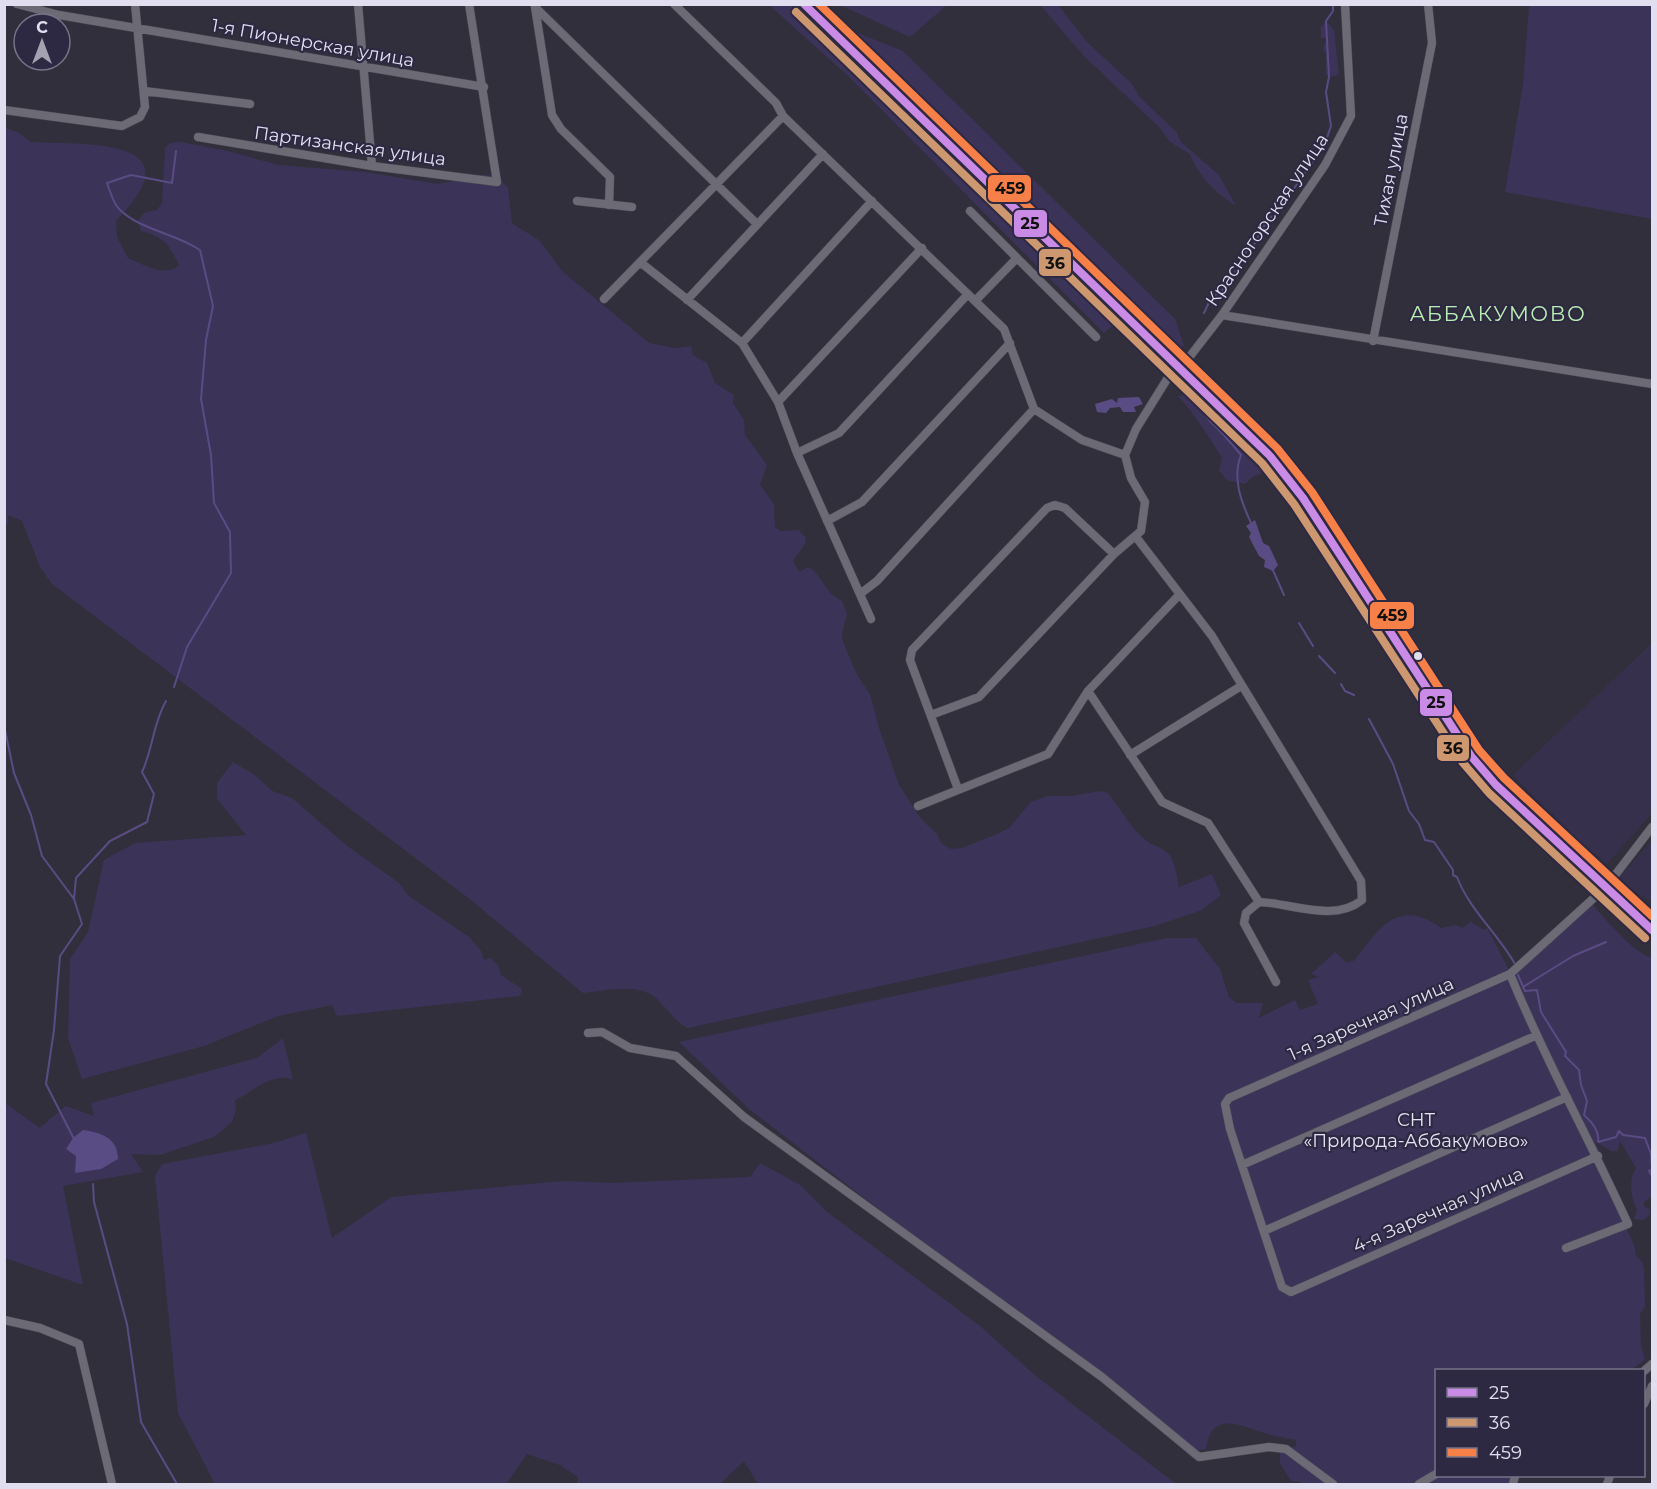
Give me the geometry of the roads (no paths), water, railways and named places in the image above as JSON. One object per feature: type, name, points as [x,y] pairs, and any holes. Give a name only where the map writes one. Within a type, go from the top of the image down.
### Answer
[{"type":"main road","points":[[803,4],[1270,456],[1290,479],[1471,756],[1496,785],[1653,930]]},
{"type":"street","name":"1-я Пионерская улица","points":[[17,4],[59,15],[484,87]]},
{"type":"street","points":[[4,110],[122,126],[144,114],[144,91],[135,4]]},
{"type":"street","points":[[358,4],[372,166]]},
{"type":"street","points":[[469,4],[484,87]]},
{"type":"street","points":[[674,4],[776,103],[783,116],[1004,329],[1034,409],[1082,440],[1125,455],[1131,478],[1144,502],[1144,520],[1136,537],[1114,554],[979,697],[931,715]]},
{"type":"street","name":"Красногорская улица","points":[[1125,455],[1142,419],[1178,368],[1222,315],[1325,165],[1351,116],[1345,4]]},
{"type":"street","name":"Тихая улица","points":[[1372,341],[1432,43],[1428,4]]},
{"type":"street","points":[[535,6],[757,224]]},
{"type":"street","points":[[535,6],[552,115],[561,129],[610,177],[609,205]]},
{"type":"street","name":"Партизанская улица","points":[[198,137],[372,166],[497,182],[484,87]]},
{"type":"street","points":[[144,91],[250,104]]},
{"type":"street","points":[[604,298],[783,116]]},
{"type":"street","points":[[687,300],[823,154]]},
{"type":"street","points":[[577,201],[632,207]]},
{"type":"street","points":[[742,343],[872,201]]},
{"type":"street","points":[[970,211],[1096,337]]},
{"type":"street","points":[[778,402],[922,248]]},
{"type":"street","points":[[975,301],[1017,258]]},
{"type":"street","points":[[640,262],[742,343],[778,402],[797,453],[870,619]]},
{"type":"street","points":[[797,453],[839,433],[968,294]]},
{"type":"street","points":[[1222,315],[1372,341],[1653,384]]},
{"type":"street","points":[[827,521],[862,502],[1010,343]]},
{"type":"street","points":[[860,594],[877,581],[1034,409]]},
{"type":"street","points":[[958,789],[910,660],[912,650],[1047,508],[1055,505],[1065,508],[1114,554]]},
{"type":"street","points":[[1088,691],[1162,802],[1208,824],[1259,902],[1300,909],[1344,910],[1362,900],[1363,886],[1212,636],[1136,537]]},
{"type":"street","points":[[918,806],[1048,754],[1088,691],[1179,595]]},
{"type":"street","points":[[1130,755],[1241,686]]},
{"type":"street","name":"1-я Заречная улица","points":[[1242,1165],[1225,1104],[1229,1098],[1510,974],[1606,887],[1653,827]]},
{"type":"street","points":[[1259,902],[1246,913],[1244,923],[1276,982]]},
{"type":"street","points":[[1510,974],[1535,1036],[1598,1156],[1628,1224],[1566,1248]]},
{"type":"street","points":[[588,1033],[602,1032],[630,1047],[676,1056],[744,1117],[1102,1377],[1199,1457],[1269,1447],[1286,1449],[1333,1485]]},
{"type":"street","points":[[1535,1036],[1242,1165],[1264,1231],[1567,1097]]},
{"type":"street","name":"4-я Заречная улица","points":[[1264,1231],[1282,1287],[1291,1292],[1598,1156]]},
{"type":"street","points":[[4,1320],[40,1328],[79,1344],[112,1485]]},
{"type":"street","points":[[1645,1402],[1653,1386]]},
{"type":"street","points":[[1419,1485],[1435,1475]]},
{"type":"waterway","points":[[1204,313],[1211,298],[1221,292],[1232,279],[1243,255],[1255,243],[1266,222],[1278,211],[1324,146],[1331,126],[1326,92],[1329,77],[1326,21],[1333,11],[1333,4]]},
{"type":"waterway","points":[[174,687],[187,647],[231,573],[230,532],[214,503],[211,455],[201,399],[206,340],[213,306],[200,250],[127,216],[115,204],[107,183],[131,175],[172,183],[176,151]]},
{"type":"waterway","points":[[1187,394],[1199,401],[1210,421],[1241,455],[1237,472],[1239,490],[1252,525]]},
{"type":"waterway","points":[[1272,568],[1284,595]]},
{"type":"waterway","points":[[1299,623],[1313,646]]},
{"type":"waterway","points":[[1319,656],[1335,673]]},
{"type":"waterway","points":[[1341,684],[1345,691],[1354,695]]},
{"type":"waterway","points":[[74,899],[76,878],[110,841],[147,822],[154,794],[142,772],[158,718],[166,701]]},
{"type":"waterway","points":[[1369,719],[1393,764],[1409,811],[1419,824],[1425,840],[1434,842],[1476,911],[1515,964]]},
{"type":"waterway","points":[[4,725],[14,773],[31,815],[42,856],[74,899],[82,924],[60,956],[54,1030],[46,1084],[74,1139]]},
{"type":"waterway","points":[[1523,987],[1573,956],[1606,942]]},
{"type":"waterway","points":[[1518,975],[1525,991],[1537,990],[1541,1012],[1566,1052],[1565,1056],[1579,1070],[1581,1085],[1587,1101],[1584,1115],[1597,1130],[1598,1142],[1616,1137],[1619,1131],[1623,1135],[1645,1138],[1651,1154],[1652,1169],[1649,1171],[1652,1176]]},
{"type":"waterway","points":[[93,1184],[94,1202],[127,1324],[141,1422],[177,1484]]},
{"type":"district","name":"АББАКУМОВО","points":[[1498,314]]},
{"type":"park label","name":"СНТ «Природа-Аббакумово»","points":[[1416,1130]]}]
